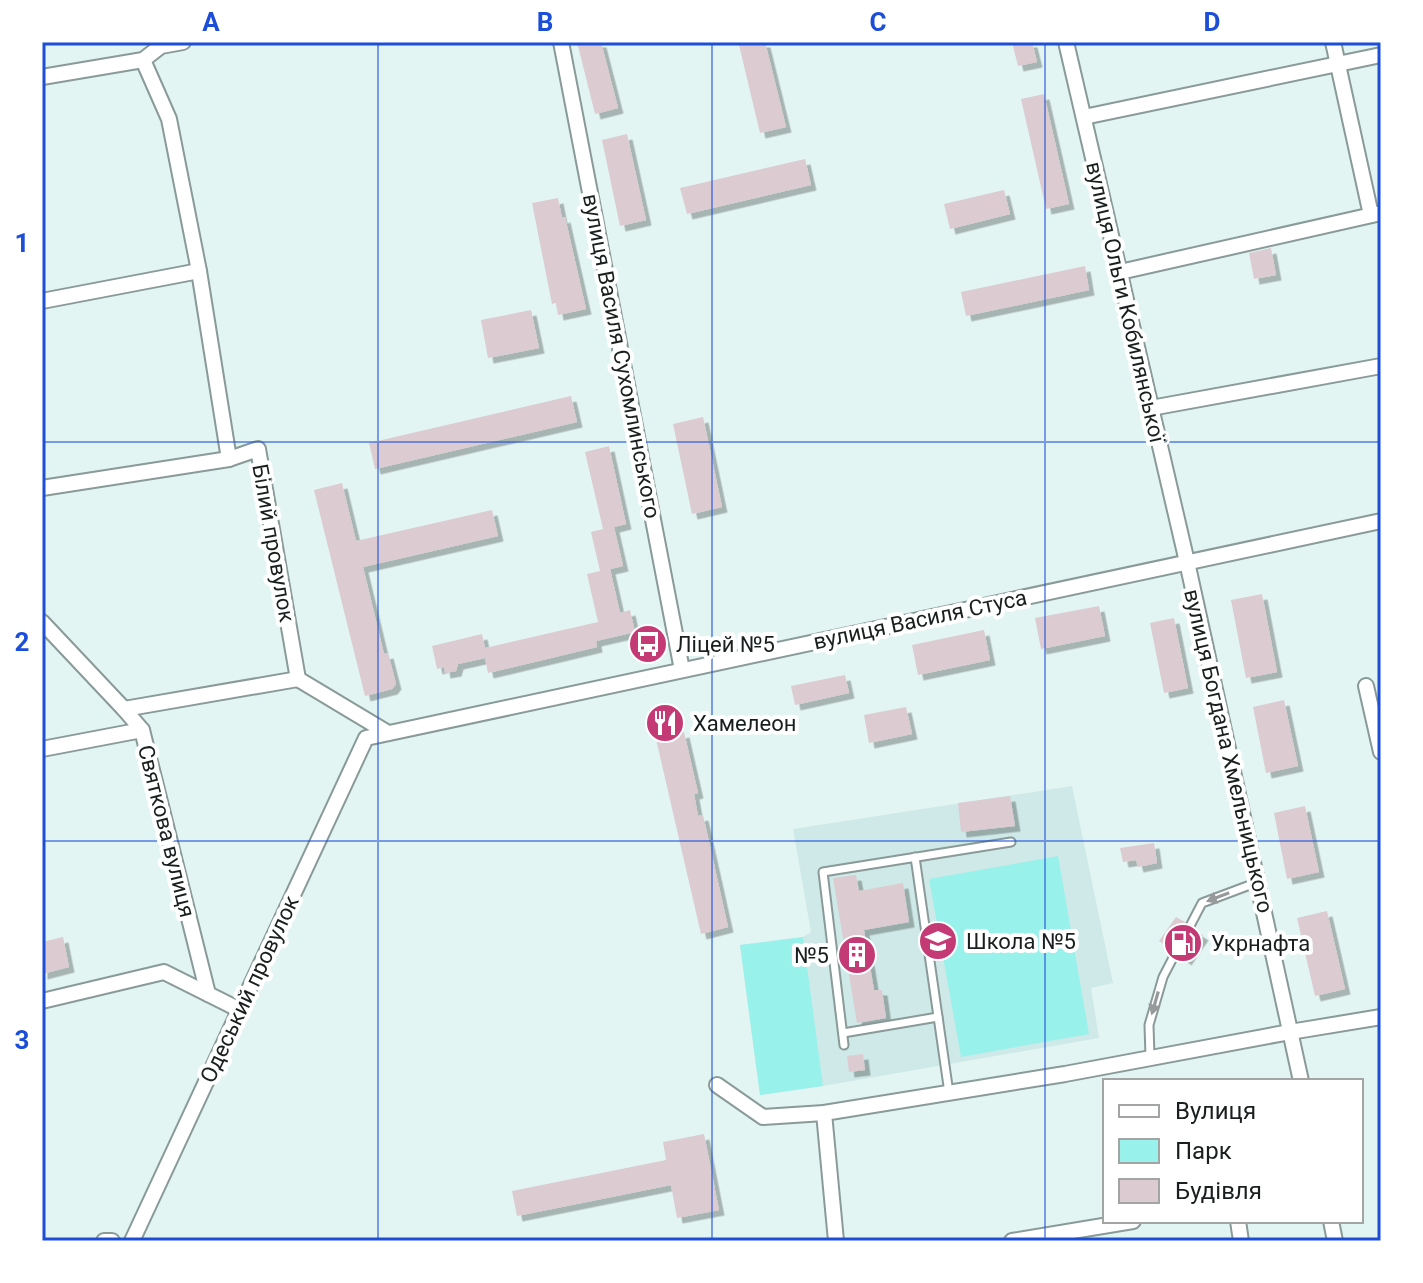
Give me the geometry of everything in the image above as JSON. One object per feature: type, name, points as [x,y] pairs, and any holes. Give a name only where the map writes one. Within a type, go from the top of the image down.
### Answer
[{"type":"street","points":[[42,77],[143,60],[161,46],[183,42]]},
{"type":"street","name":"вулиця Василя Сухомлинського","points":[[561,42],[682,670]]},
{"type":"street","name":"вулиця Ольги Кобилянської","points":[[1066,42],[1187,562]]},
{"type":"street","points":[[1120,272],[1376,214],[1333,42]]},
{"type":"street","points":[[1084,117],[1381,55]]},
{"type":"street","points":[[143,60],[169,119],[199,271],[229,459]]},
{"type":"street","points":[[42,301],[199,271]]},
{"type":"street","points":[[1151,408],[1381,366]]},
{"type":"street","name":"Білий провулок","points":[[42,488],[229,459],[258,449],[298,679]]},
{"type":"street","name":"вулиця Василя Стуса","points":[[366,738],[1381,521]]},
{"type":"street","name":"вулиця Богдана Хмельницького","points":[[1187,562],[1301,1079]]},
{"type":"street","name":"Святкова вулиця","points":[[42,622],[142,730],[208,994]]},
{"type":"street","points":[[124,709],[298,679],[388,733]]},
{"type":"street","points":[[1366,686],[1381,752]]},
{"type":"street","points":[[42,749],[142,730]]},
{"type":"street","name":"Одеський провулок","points":[[132,1241],[366,738]]},
{"type":"street","points":[[42,1001],[164,972],[240,1010]]},
{"type":"street","points":[[717,1085],[763,1117],[824,1113],[1381,1017]]},
{"type":"street","points":[[824,1113],[836,1241]]},
{"type":"street","points":[[1012,1241],[1121,1223]]},
{"type":"street","points":[[104,1241],[112,1241]]},
{"type":"lane","points":[[844,1045],[823,872],[1011,842]]},
{"type":"lane","points":[[915,857],[949,1093]]},
{"type":"lane","points":[[1190,926],[1202,903],[1258,882]]},
{"type":"lane","points":[[1150,1058],[1149,1025],[1163,977],[1176,952]]},
{"type":"lane","points":[[843,1033],[938,1017]]},
{"type":"shaded area","name":"Школа №5","points":[[1072,786],[1113,983],[1091,988],[1099,1038],[760,1095],[740,945],[803,937],[811,932],[793,829]]},
{"type":"green space","points":[[1058,856],[1089,1034],[961,1057],[929,879]]},
{"type":"green space","points":[[803,937],[823,1086],[760,1095],[740,945]]},
{"type":"building","points":[[577,42],[601,42],[618,108],[595,114]]},
{"type":"building","points":[[765,42],[786,127],[760,133],[739,45]]},
{"type":"building","points":[[1012,42],[1032,42],[1037,62],[1018,66]]},
{"type":"building","points":[[1044,94],[1069,204],[1046,209],[1021,99]]},
{"type":"building","points":[[627,134],[646,220],[620,226],[602,140]]},
{"type":"building","points":[[805,159],[811,185],[687,214],[680,188]]},
{"type":"building","points":[[1004,190],[1010,214],[950,229],[944,204]]},
{"type":"building","points":[[558,198],[586,309],[558,315],[556,303],[552,304],[532,203]]},
{"type":"building","points":[[1271,248],[1276,275],[1254,279],[1249,253]]},
{"type":"building","points":[[1085,266],[1089,290],[966,316],[961,292]]},
{"type":"building","points":[[531,310],[539,348],[488,358],[481,320]]},
{"type":"building","points":[[571,396],[577,422],[375,469],[369,443]]},
{"type":"building","points":[[703,417],[722,507],[692,514],[673,424]]},
{"type":"building","points":[[609,446],[626,524],[614,527],[623,566],[610,569],[620,613],[630,610],[635,632],[596,641],[597,647],[488,673],[485,658],[458,664],[456,671],[445,673],[444,667],[437,669],[432,646],[482,634],[485,648],[598,622],[587,574],[600,571],[591,532],[603,529],[585,452]]},
{"type":"building","points":[[342,483],[356,541],[492,510],[498,536],[363,567],[384,654],[388,653],[396,684],[392,689],[365,696],[314,490]]},
{"type":"building","points":[[1262,594],[1277,672],[1246,678],[1231,600]]},
{"type":"building","points":[[1099,606],[1105,636],[1041,649],[1035,618]]},
{"type":"building","points":[[1174,618],[1188,688],[1164,693],[1150,623]]},
{"type":"building","points":[[984,630],[990,660],[918,675],[912,645]]},
{"type":"building","points":[[845,675],[849,693],[795,705],[791,686]]},
{"type":"building","points":[[1284,700],[1298,766],[1266,773],[1253,707]]},
{"type":"building","points":[[906,707],[912,734],[869,743],[864,715]]},
{"type":"building","points":[[684,732],[698,793],[694,794],[698,816],[703,815],[728,927],[701,934],[656,739]]},
{"type":"building","points":[[1010,796],[1015,826],[961,832],[958,803]]},
{"type":"building","points":[[1305,806],[1319,872],[1287,879],[1274,813]]},
{"type":"building","points":[[1154,843],[1157,863],[1138,867],[1136,860],[1123,862],[1120,848]]},
{"type":"building","name":"№5","points":[[856,875],[859,891],[903,883],[909,922],[864,930],[874,990],[882,990],[886,1018],[857,1023],[833,878]]},
{"type":"building","points":[[1327,911],[1345,989],[1315,996],[1297,918]]},
{"type":"building","points":[[1176,917],[1185,922],[1186,931],[1195,930],[1203,935],[1186,960],[1181,956],[1180,947],[1171,949],[1159,941]]},
{"type":"building","points":[[63,937],[69,967],[42,974],[42,942]]},
{"type":"building","points":[[863,1054],[865,1070],[849,1072],[847,1056]]},
{"type":"building","points":[[704,1134],[719,1210],[677,1218],[671,1185],[517,1216],[512,1191],[666,1160],[663,1142]]},
{"type":"place","name":"Ліцей №5","points":[[648,644]]},
{"type":"place","name":"Хамелеон","points":[[665,723]]},
{"type":"place","name":"Школа №5","points":[[938,941]]},
{"type":"place","name":"Укрнафта","points":[[1183,943]]},
{"type":"place","name":"№5","points":[[857,955]]}]
